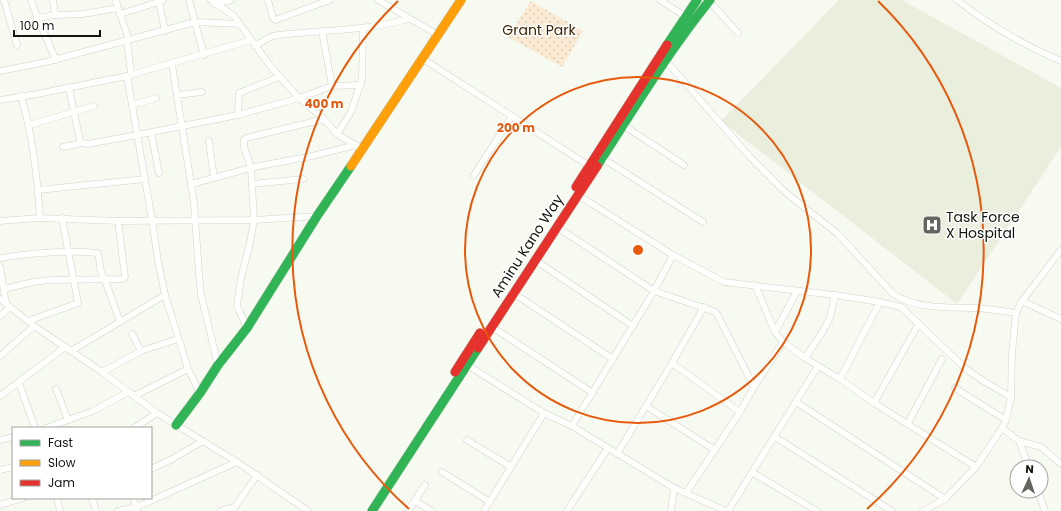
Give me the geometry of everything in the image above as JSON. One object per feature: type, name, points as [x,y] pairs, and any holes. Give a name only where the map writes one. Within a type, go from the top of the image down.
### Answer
[{"type":"main road","points":[[176,425],[200,393],[218,365],[248,328],[359,147],[423,59],[461,0]]},
{"type":"main road","name":"Aminu Kano Way","points":[[372,511],[578,195],[592,167],[628,106],[697,0]]},
{"type":"main road","name":"Aminu Kano Way","points":[[365,511],[554,222],[592,167],[602,158],[685,32],[710,1]]},
{"type":"street","points":[[4,0],[17,45]]},
{"type":"street","points":[[31,0],[37,18],[56,60]]},
{"type":"street","points":[[53,0],[54,15]]},
{"type":"street","points":[[116,0],[128,40],[132,105],[165,295],[188,369],[200,393]]},
{"type":"street","points":[[189,0],[204,55]]},
{"type":"street","points":[[212,2],[230,0]]},
{"type":"street","points":[[268,0],[273,18],[275,20],[330,0]]},
{"type":"street","points":[[378,0],[438,35]]},
{"type":"street","points":[[660,0],[686,17]]},
{"type":"street","points":[[957,0],[987,23],[1035,49],[1061,61]]},
{"type":"street","points":[[120,14],[161,1],[165,31]]},
{"type":"street","points":[[710,1],[738,33]]},
{"type":"street","points":[[212,2],[231,14],[271,67],[299,98],[324,119],[337,134],[359,147]]},
{"type":"street","points":[[37,18],[54,15],[83,14],[118,8]]},
{"type":"street","points":[[0,100],[69,88],[129,75],[253,43],[278,35],[363,28],[384,25],[408,18]]},
{"type":"street","points":[[0,71],[56,60],[195,22],[240,24]]},
{"type":"street","points":[[337,134],[351,112],[361,85],[363,74],[363,28]]},
{"type":"street","points":[[322,31],[332,86]]},
{"type":"street","points":[[423,59],[592,167]]},
{"type":"street","points":[[666,62],[749,156],[785,192],[838,234],[892,293],[911,302],[937,307],[977,308],[1016,313]]},
{"type":"street","points":[[172,64],[191,184],[198,274],[218,365]]},
{"type":"street","points":[[238,115],[238,93],[279,76]]},
{"type":"street","points":[[63,147],[82,143],[88,144],[238,115],[299,98],[332,86],[361,85]]},
{"type":"street","points":[[69,88],[80,141],[82,143]]},
{"type":"street","points":[[177,95],[202,92]]},
{"type":"street","points":[[21,96],[29,125],[38,190],[40,218]]},
{"type":"street","points":[[132,105],[156,98]]},
{"type":"street","points":[[29,125],[94,106]]},
{"type":"street","points":[[474,175],[512,116]]},
{"type":"street","points":[[248,328],[238,306],[241,278],[254,220],[251,168],[244,147],[246,138],[324,119]]},
{"type":"street","points":[[623,125],[684,165]]},
{"type":"street","points":[[151,132],[159,173]]},
{"type":"street","points":[[209,141],[214,178]]},
{"type":"street","points":[[191,184],[251,168],[359,147]]},
{"type":"street","points":[[602,158],[703,222]]},
{"type":"street","points":[[38,190],[145,179]]},
{"type":"street","points":[[252,184],[303,179]]},
{"type":"street","points":[[578,195],[673,255],[724,282],[835,295],[901,307],[966,369],[1011,397]]},
{"type":"street","points":[[0,221],[40,218],[118,221],[254,220],[317,216]]},
{"type":"street","points":[[28,321],[77,305],[78,302],[62,218]]},
{"type":"street","points":[[4,289],[33,282],[50,280],[73,281],[123,279],[125,277],[118,221]]},
{"type":"street","points":[[556,227],[654,291],[716,312],[754,387]]},
{"type":"street","points":[[923,511],[946,499],[976,467],[1002,428],[1006,420],[1011,397],[1012,353],[1016,313],[1022,301],[1061,250]]},
{"type":"street","points":[[0,258],[68,252],[98,253],[101,272],[120,322]]},
{"type":"street","points":[[572,426],[654,291],[673,255]]},
{"type":"street","points":[[535,260],[633,326]]},
{"type":"street","points":[[0,267],[8,305]]},
{"type":"street","points":[[754,285],[775,332],[783,342],[874,403],[976,467]]},
{"type":"street","points":[[775,332],[796,291]]},
{"type":"street","points":[[513,293],[612,359]]},
{"type":"street","points":[[0,396],[68,349],[120,322],[165,295]]},
{"type":"street","points":[[805,358],[830,318],[835,295]]},
{"type":"street","points":[[0,299],[34,326],[102,372],[157,413],[237,462],[308,511]]},
{"type":"street","points":[[1022,301],[1061,319]]},
{"type":"street","points":[[840,379],[880,302]]},
{"type":"street","points":[[0,316],[8,305]]},
{"type":"street","points":[[617,454],[672,364],[704,307]]},
{"type":"street","points":[[874,403],[919,323]]},
{"type":"street","points":[[0,356],[34,326]]},
{"type":"street","points":[[492,327],[593,393]]},
{"type":"street","points":[[132,334],[141,351]]},
{"type":"street","points":[[102,372],[141,351],[178,339]]},
{"type":"street","points":[[686,493],[740,412],[783,342]]},
{"type":"street","points":[[908,423],[942,359]]},
{"type":"street","points":[[672,364],[740,412]]},
{"type":"street","points":[[467,365],[544,413],[572,426],[674,488],[727,511],[775,437],[818,366]]},
{"type":"street","points":[[134,396],[188,369]]},
{"type":"street","points":[[19,383],[35,427]]},
{"type":"street","points":[[955,388],[1006,420]]},
{"type":"street","points":[[56,389],[68,420]]},
{"type":"street","points":[[49,427],[93,411],[128,392]]},
{"type":"street","points":[[796,402],[946,499]]},
{"type":"street","points":[[646,406],[715,450]]},
{"type":"street","points":[[136,427],[157,413]]},
{"type":"street","points":[[484,511],[544,413]]},
{"type":"street","points":[[1002,428],[1019,441],[1041,447],[1061,464]]},
{"type":"street","points":[[0,440],[12,437]]},
{"type":"street","points":[[775,437],[892,511]]},
{"type":"street","points":[[467,440],[511,467]]},
{"type":"street","points":[[152,468],[181,454],[203,441]]},
{"type":"street","points":[[1019,441],[1026,459]]},
{"type":"street","points":[[567,511],[608,448]]},
{"type":"street","points":[[118,511],[137,509],[237,462]]},
{"type":"street","points":[[0,470],[12,467]]},
{"type":"street","points":[[442,472],[490,502]]},
{"type":"street","points":[[752,472],[817,511]]},
{"type":"street","points":[[220,511],[234,509],[257,475]]},
{"type":"street","points":[[408,511],[425,485]]},
{"type":"street","points":[[671,511],[674,488]]},
{"type":"street","points":[[0,505],[20,499]]},
{"type":"street","points":[[57,499],[60,511]]},
{"type":"street","points":[[92,499],[96,511]]},
{"type":"street","points":[[133,499],[137,509]]},
{"type":"street","points":[[1041,499],[1045,511]]},
{"type":"street","points":[[415,501],[432,511]]},
{"type":"shaded area","name":"Task Force X Hospital","points":[[839,0],[902,0],[1061,88],[1061,147],[957,304],[721,121]]},
{"type":"green space","name":"Grant Park","points":[[531,1],[583,31],[562,67],[508,37]]},
{"type":"traffic: fast","points":[[667,45],[697,0]]},
{"type":"traffic: fast","points":[[597,166],[665,61],[710,0]]},
{"type":"traffic: fast","points":[[176,425],[200,393],[218,365],[247,328],[317,216],[351,166]]},
{"type":"traffic: fast","points":[[372,511],[478,348]]},
{"type":"traffic: slow","points":[[351,166],[461,0]]},
{"type":"traffic: jam","points":[[576,187],[667,45]]},
{"type":"traffic: jam","points":[[478,348],[597,166]]},
{"type":"traffic: jam","points":[[455,372],[480,333]]},
{"type":"place","name":"Task Force X Hospital","points":[[932,225]]}]
